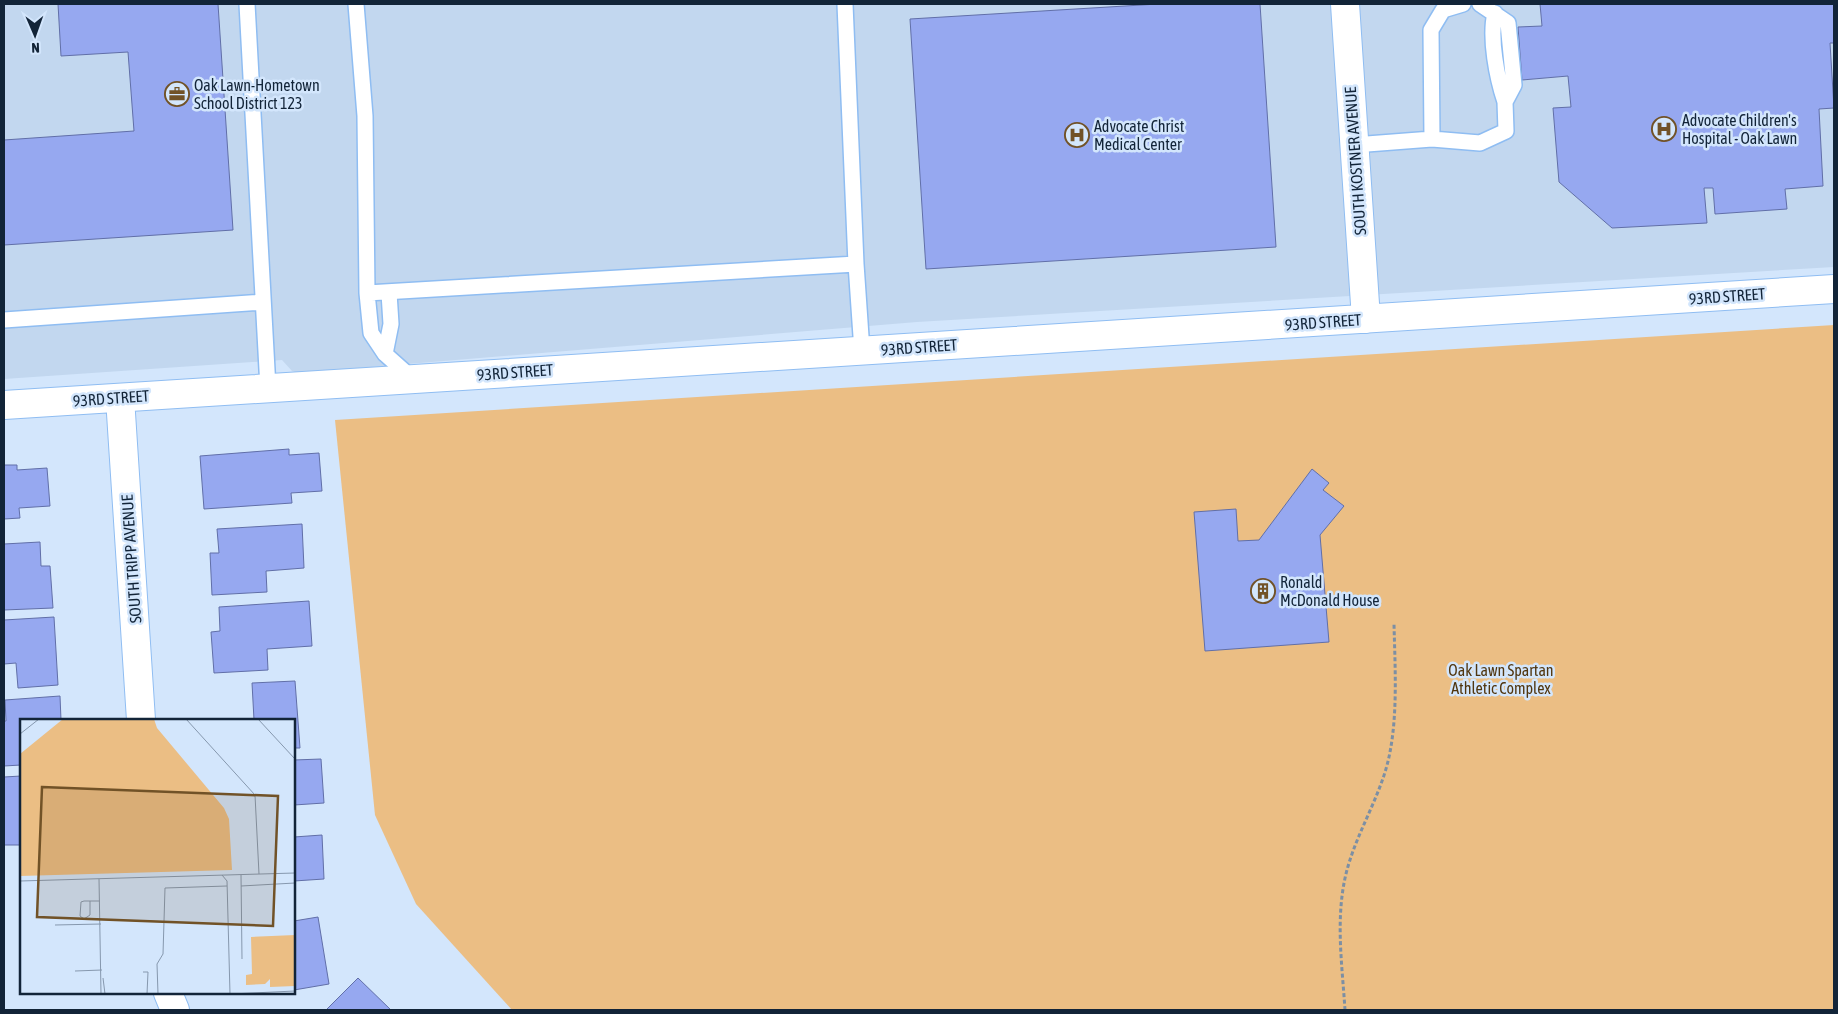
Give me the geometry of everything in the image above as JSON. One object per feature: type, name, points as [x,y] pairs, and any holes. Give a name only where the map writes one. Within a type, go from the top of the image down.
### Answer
[{"type":"street","name":"SOUTH KOSTNER AVENUE","points":[[1345,4],[1366,319]]},
{"type":"street","name":"93RD STREET","points":[[4,405],[1834,289]]},
{"type":"street","name":"SOUTH TRIPP AVENUE","points":[[120,398],[141,719]]},
{"type":"street","points":[[168,994],[175,1010]]},
{"type":"lane","points":[[247,4],[268,388]]},
{"type":"lane","points":[[356,4],[365,116],[367,293],[371,333],[385,354],[413,379]]},
{"type":"lane","points":[[845,4],[856,264],[862,351]]},
{"type":"lane","points":[[1432,138],[1431,30],[1443,10],[1463,4]]},
{"type":"lane","points":[[1354,145],[1432,138],[1480,143],[1506,131],[1505,102],[1498,81],[1493,24],[1495,14],[1480,4]]},
{"type":"lane","points":[[367,293],[856,264]]},
{"type":"lane","points":[[385,354],[391,324],[389,292]]},
{"type":"lane","points":[[4,320],[263,302]]},
{"type":"path","points":[[1345,1010],[1340,930],[1342,898],[1349,863],[1376,796],[1389,757],[1395,696],[1394,624]]},
{"type":"shaded area","name":"Advocate Christ Medical Center","points":[[4,4],[1834,4],[1834,267],[917,322],[299,373],[292,371],[282,360],[4,379]]},
{"type":"green space","name":"Oak Lawn Spartan Athletic Complex","points":[[1834,325],[1834,1010],[512,1010],[416,904],[375,815],[335,420]]},
{"type":"building","name":"Oak Lawn-Hometown School District 123","points":[[58,4],[218,4],[233,230],[4,245],[4,140],[134,131],[128,52],[61,56]]},
{"type":"building","points":[[1158,4],[1260,4],[1276,247],[926,269],[910,19]]},
{"type":"building","points":[[1540,4],[1834,4],[1834,43],[1830,43],[1834,108],[1819,109],[1823,186],[1785,189],[1787,209],[1715,214],[1713,188],[1704,188],[1707,223],[1612,228],[1559,182],[1553,108],[1571,107],[1568,76],[1522,80],[1518,27],[1542,26]]},
{"type":"building","points":[[289,449],[289,455],[319,453],[322,491],[291,493],[292,503],[204,509],[200,456]]},
{"type":"building","points":[[4,465],[17,465],[17,470],[47,468],[50,506],[19,508],[20,518],[4,519]]},
{"type":"building","name":"Ronald McDonald House","points":[[1312,469],[1329,483],[1323,490],[1344,506],[1320,535],[1329,642],[1205,651],[1194,512],[1236,509],[1238,541],[1259,540]]},
{"type":"building","points":[[302,524],[304,568],[266,571],[267,592],[212,595],[210,553],[219,553],[217,529]]},
{"type":"building","points":[[40,542],[41,566],[50,566],[53,608],[4,610],[4,544]]},
{"type":"building","points":[[309,601],[312,646],[267,649],[268,670],[214,673],[211,632],[220,631],[219,607]]},
{"type":"building","points":[[54,617],[58,685],[18,688],[16,663],[4,664],[4,620]]},
{"type":"building","points":[[295,681],[300,748],[295,748],[295,719],[254,719],[252,683]]},
{"type":"building","points":[[60,696],[61,719],[20,719],[20,765],[4,766],[5,700]]},
{"type":"building","points":[[321,759],[324,803],[295,805],[295,760]]},
{"type":"building","points":[[20,776],[20,845],[4,845],[4,777]]},
{"type":"building","points":[[322,835],[324,879],[295,881],[295,837]]},
{"type":"building","points":[[318,917],[329,984],[295,990],[295,921]]},
{"type":"building","points":[[358,978],[391,1010],[326,1010]]},
{"type":"place","name":"Oak Lawn-Hometown School District 123","points":[[177,94]]},
{"type":"place","name":"Advocate Children's Hospital - Oak Lawn","points":[[1664,129]]},
{"type":"place","name":"Advocate Christ Medical Center","points":[[1077,135]]},
{"type":"place","name":"Ronald McDonald House","points":[[1263,591]]}]
